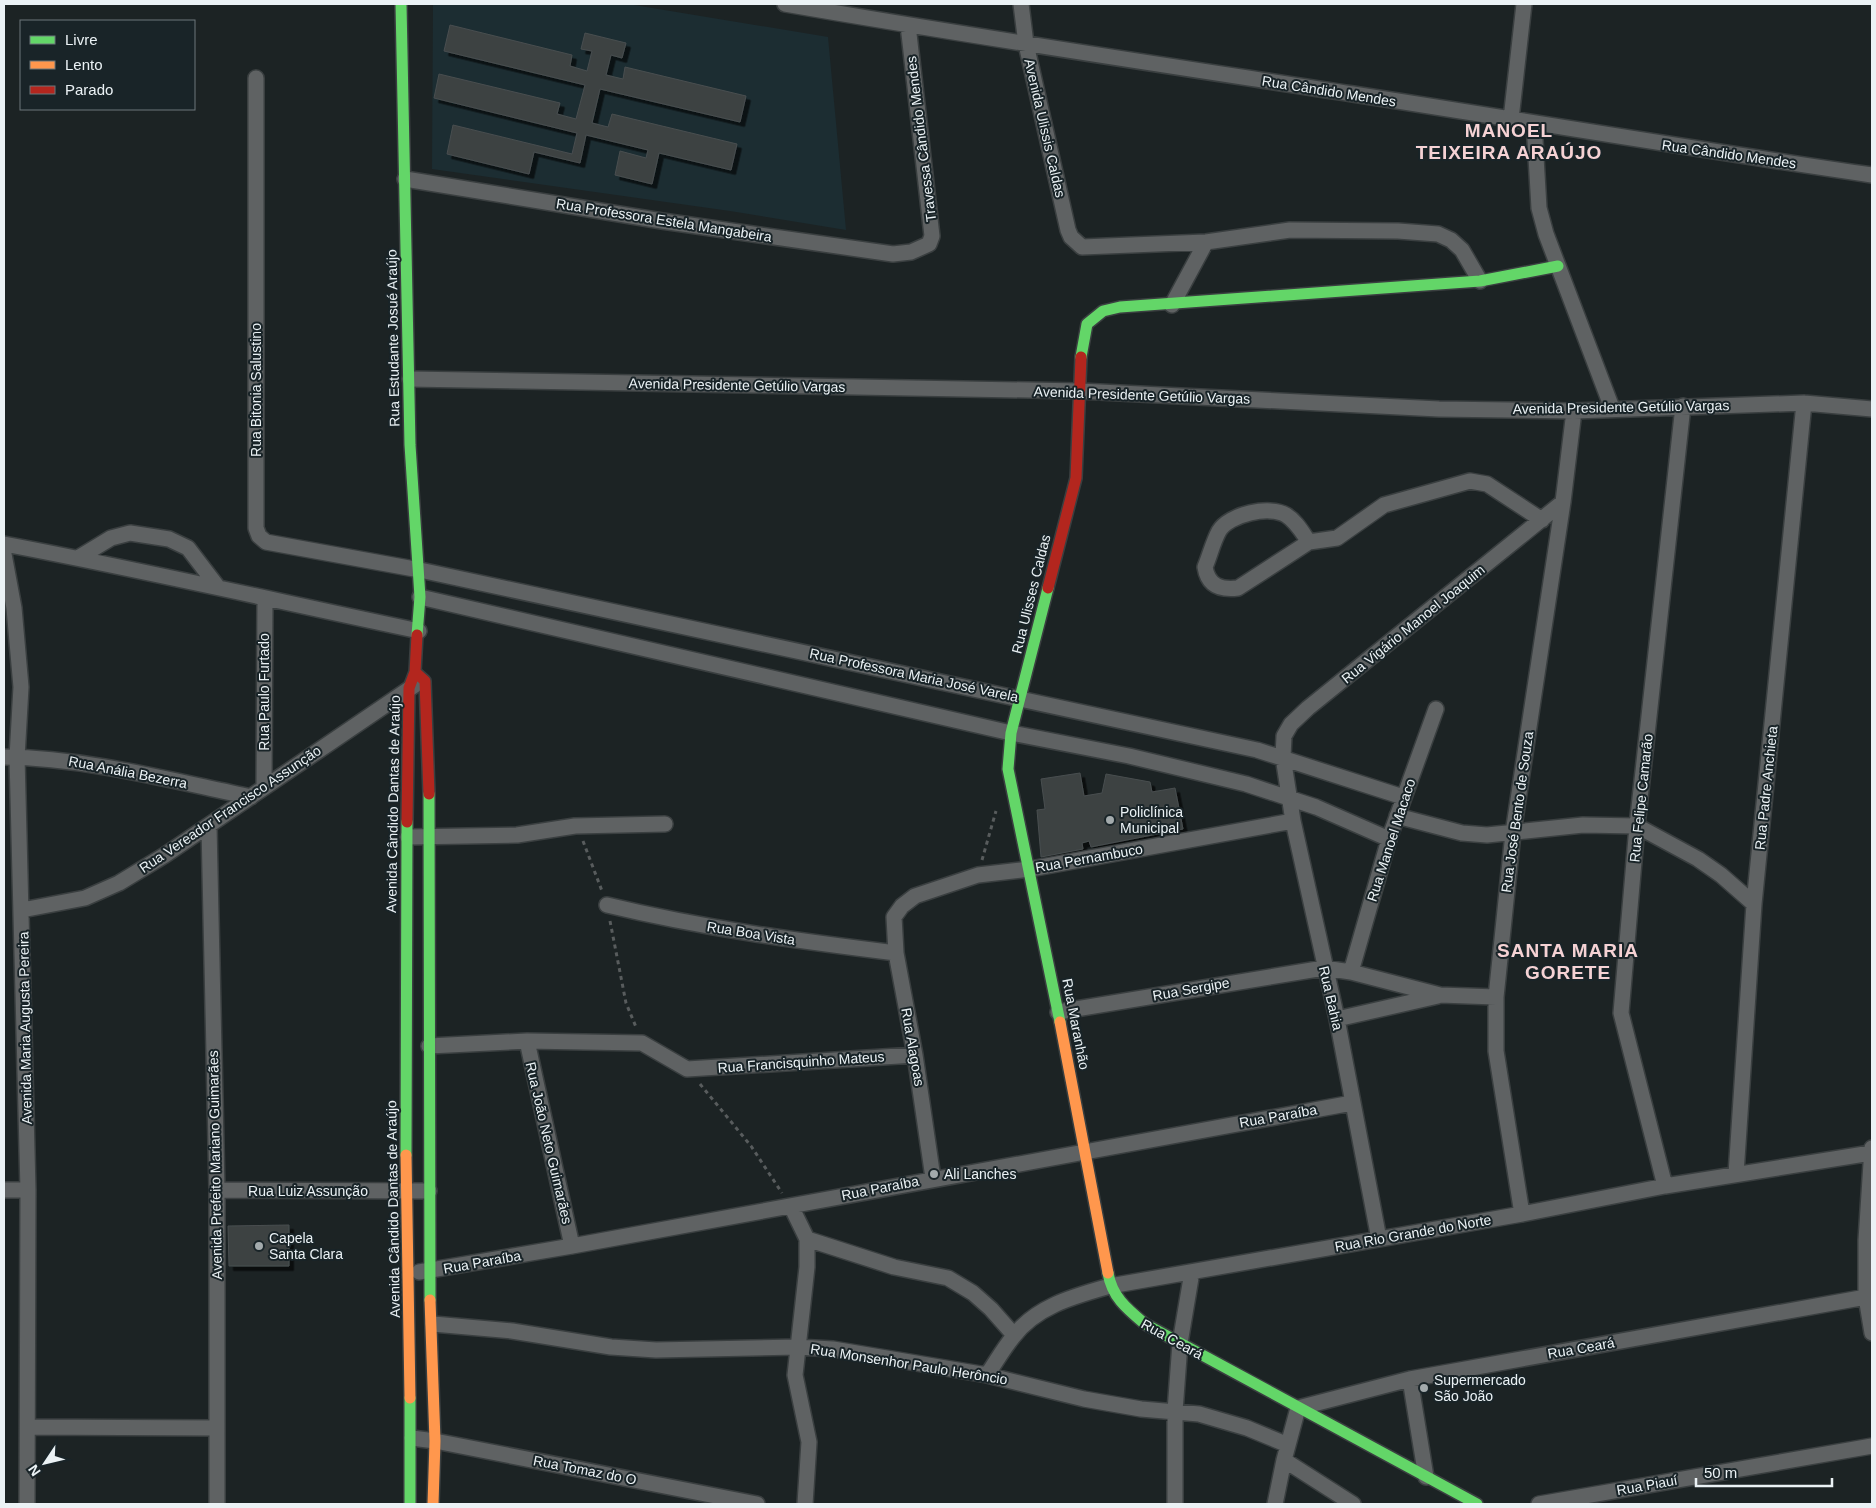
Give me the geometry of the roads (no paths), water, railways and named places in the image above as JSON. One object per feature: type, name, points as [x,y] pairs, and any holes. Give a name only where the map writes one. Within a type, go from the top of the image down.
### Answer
[{"type":"main road","name":"Rua Estudante Josué Araújo","points":[[401,4],[410,445],[420,570],[420,676]]},
{"type":"main road","points":[[1172,305],[1480,281],[1558,266]]},
{"type":"main road","name":"Rua Ulisses Caldas","points":[[1008,769],[1011,733],[1076,478],[1081,350],[1087,324],[1092,318],[1103,311],[1120,307],[1172,305]]},
{"type":"main road","points":[[420,676],[428,744],[431,835],[429,1271],[435,1441],[433,1504]]},
{"type":"main road","name":"Avenida Cândido Dantas de Araújo","points":[[409,688],[406,1191],[412,1438],[410,1504]]},
{"type":"main road","points":[[408,744],[428,744]]},
{"type":"main road","name":"Rua Maranhão","points":[[1008,769],[1030,869],[1110,1286]]},
{"type":"main road","points":[[407,939],[430,939]]},
{"type":"main road","points":[[406,1088],[429,1089]]},
{"type":"main road","name":"Rua Ceará","points":[[1110,1286],[1119,1302],[1133,1316],[1475,1504]]},
{"type":"street","name":"Rua Cândido Mendes","points":[[786,4],[1026,44],[1511,119],[1668,146],[1872,175]]},
{"type":"street","name":"Avenida Ulissis Caldas","points":[[1021,4],[1026,44],[1071,238],[1082,247],[1206,242]]},
{"type":"street","points":[[1511,119],[1524,4]]},
{"type":"street","name":"Travessa Cândido Mendes","points":[[908,25],[932,236],[928,244],[922,248]]},
{"type":"street","name":"Rua Bitonia Salustino","points":[[256,78],[256,528],[259,536],[266,542],[420,570]]},
{"type":"street","points":[[1534,123],[1539,208],[1558,266],[1612,408]]},
{"type":"street","name":"Rua Professora Estela Mangabeira","points":[[406,179],[662,221],[893,254],[922,248]]},
{"type":"street","points":[[1172,305],[1206,242],[1290,230],[1398,231],[1438,234],[1451,240],[1462,250],[1480,281]]},
{"type":"street","name":"Avenida Presidente Getúlio Vargas","points":[[410,379],[1080,391],[1439,409],[1574,411],[1612,408],[1804,403],[1872,410]]},
{"type":"street","name":"Rua Padre Anchieta","points":[[1736,1174],[1754,904],[1804,403]]},
{"type":"street","name":"Rua Felipe Camarão","points":[[1665,1186],[1622,1013],[1637,826],[1683,406]]},
{"type":"street","name":"Rua José Bento de Souza","points":[[1522,1214],[1496,1051],[1496,997],[1513,833],[1563,502],[1574,411]]},
{"type":"street","points":[[1309,542],[1293,520],[1284,514],[1271,512],[1240,515],[1229,520],[1220,530],[1205,567],[1206,572],[1216,586],[1225,589],[1238,588],[1309,542],[1337,538],[1390,503],[1470,481],[1487,484],[1542,520]]},
{"type":"street","name":"Rua Vigário Manoel Joaquim","points":[[1283,757],[1284,736],[1292,724],[1308,708],[1563,502]]},
{"type":"street","points":[[78,558],[111,538],[130,533],[169,539],[188,548],[217,586]]},
{"type":"street","points":[[4,544],[217,586],[419,631]]},
{"type":"street","name":"Avenida Maria Augusta Pereira","points":[[4,554],[14,608],[22,687],[10,757],[22,910],[28,1190],[27,1504]]},
{"type":"street","name":"Rua Professora Maria José Varela","points":[[420,570],[1020,698],[1283,757],[1403,797]]},
{"type":"street","points":[[420,597],[1011,733],[1129,756],[1246,784],[1290,798],[1389,839]]},
{"type":"street","name":"Rua Paulo Furtado","points":[[264,598],[264,786]]},
{"type":"street","name":"Rua Vereador Francisco Assunção","points":[[22,910],[85,898],[119,883],[209,826],[264,786],[409,688],[420,676]]},
{"type":"street","name":"Rua Manoel Macaco","points":[[1351,972],[1389,839],[1436,709]]},
{"type":"street","name":"Rua Anália Bezerra","points":[[10,757],[61,760],[110,767],[251,797]]},
{"type":"street","name":"Rua Bahia","points":[[1283,757],[1293,820],[1324,968],[1337,1019],[1379,1239]]},
{"type":"street","points":[[1397,816],[1462,833],[1513,833],[1582,825],[1637,826],[1698,859],[1722,875],[1754,904]]},
{"type":"street","name":"Rua Pernambuco","points":[[894,916],[902,906],[915,896],[978,875],[1030,869],[1293,820]]},
{"type":"street","points":[[408,837],[431,835],[517,835],[575,826],[665,824]]},
{"type":"street","name":"Avenida Prefeito Mariano Guimarães","points":[[209,826],[217,1190],[217,1504]]},
{"type":"street","name":"Rua Boa Vista","points":[[607,905],[679,922],[760,936],[896,953]]},
{"type":"street","name":"Rua Alagoas","points":[[894,916],[896,953],[915,1055],[933,1178]]},
{"type":"street","name":"Rua Sergipe","points":[[1058,1012],[1324,968],[1351,972],[1440,995]]},
{"type":"street","points":[[1337,1019],[1440,995],[1496,997]]},
{"type":"street","points":[[429,1046],[527,1041]]},
{"type":"street","name":"Rua Francisquinho Mateus","points":[[527,1041],[642,1044],[687,1069],[915,1055]]},
{"type":"street","name":"Rua João Neto Guimarães","points":[[527,1041],[572,1246]]},
{"type":"street","name":"Rua Paraíba","points":[[408,1272],[429,1271],[572,1246],[933,1178],[1352,1103]]},
{"type":"street","points":[[1872,1151],[1866,1297],[1872,1333]]},
{"type":"street","name":"Rua Rio Grande do Norte","points":[[987,1375],[1014,1335],[1041,1312],[1065,1299],[1110,1286],[1522,1214],[1665,1186],[1872,1151]]},
{"type":"street","points":[[4,1190],[28,1190]]},
{"type":"street","name":"Rua Luiz Assunção","points":[[217,1190],[429,1191]]},
{"type":"street","points":[[791,1206],[807,1239],[808,1267],[795,1375],[797,1390],[806,1418],[809,1442],[805,1504]]},
{"type":"street","points":[[807,1239],[894,1266],[948,1278],[979,1298],[1014,1335]]},
{"type":"street","points":[[1175,1504],[1175,1411],[1180,1343],[1192,1272]]},
{"type":"street","name":"Rua Ceará","points":[[1298,1408],[1410,1379],[1866,1297]]},
{"type":"street","name":"Rua Monsenhor Paulo Herôncio","points":[[432,1324],[512,1330],[565,1340],[638,1349],[798,1347],[833,1349],[987,1375],[1084,1399],[1141,1409],[1198,1414],[1247,1428],[1286,1452],[1353,1504]]},
{"type":"street","points":[[1410,1379],[1426,1477]]},
{"type":"street","points":[[1276,1504],[1286,1452],[1298,1408]]},
{"type":"street","points":[[28,1427],[217,1428]]},
{"type":"street","name":"Rua Tomaz do O","points":[[412,1438],[435,1441],[724,1501],[757,1504]]},
{"type":"street","name":"Rua Piauí","points":[[1539,1504],[1872,1446]]},
{"type":"place","name":"Policlínica Municipal","points":[[1110,820]]},
{"type":"place","name":"Ali Lanches","points":[[934,1174]]},
{"type":"place","name":"Capela Santa Clara","points":[[259,1246]]},
{"type":"place","name":"Supermercado São João","points":[[1424,1388]]},
{"type":"district","name":"MANOEL TEIXEIRA ARAÚJO","points":[[1509,141]]},
{"type":"district","name":"SANTA MARIA GORETE","points":[[1568,961]]}]
